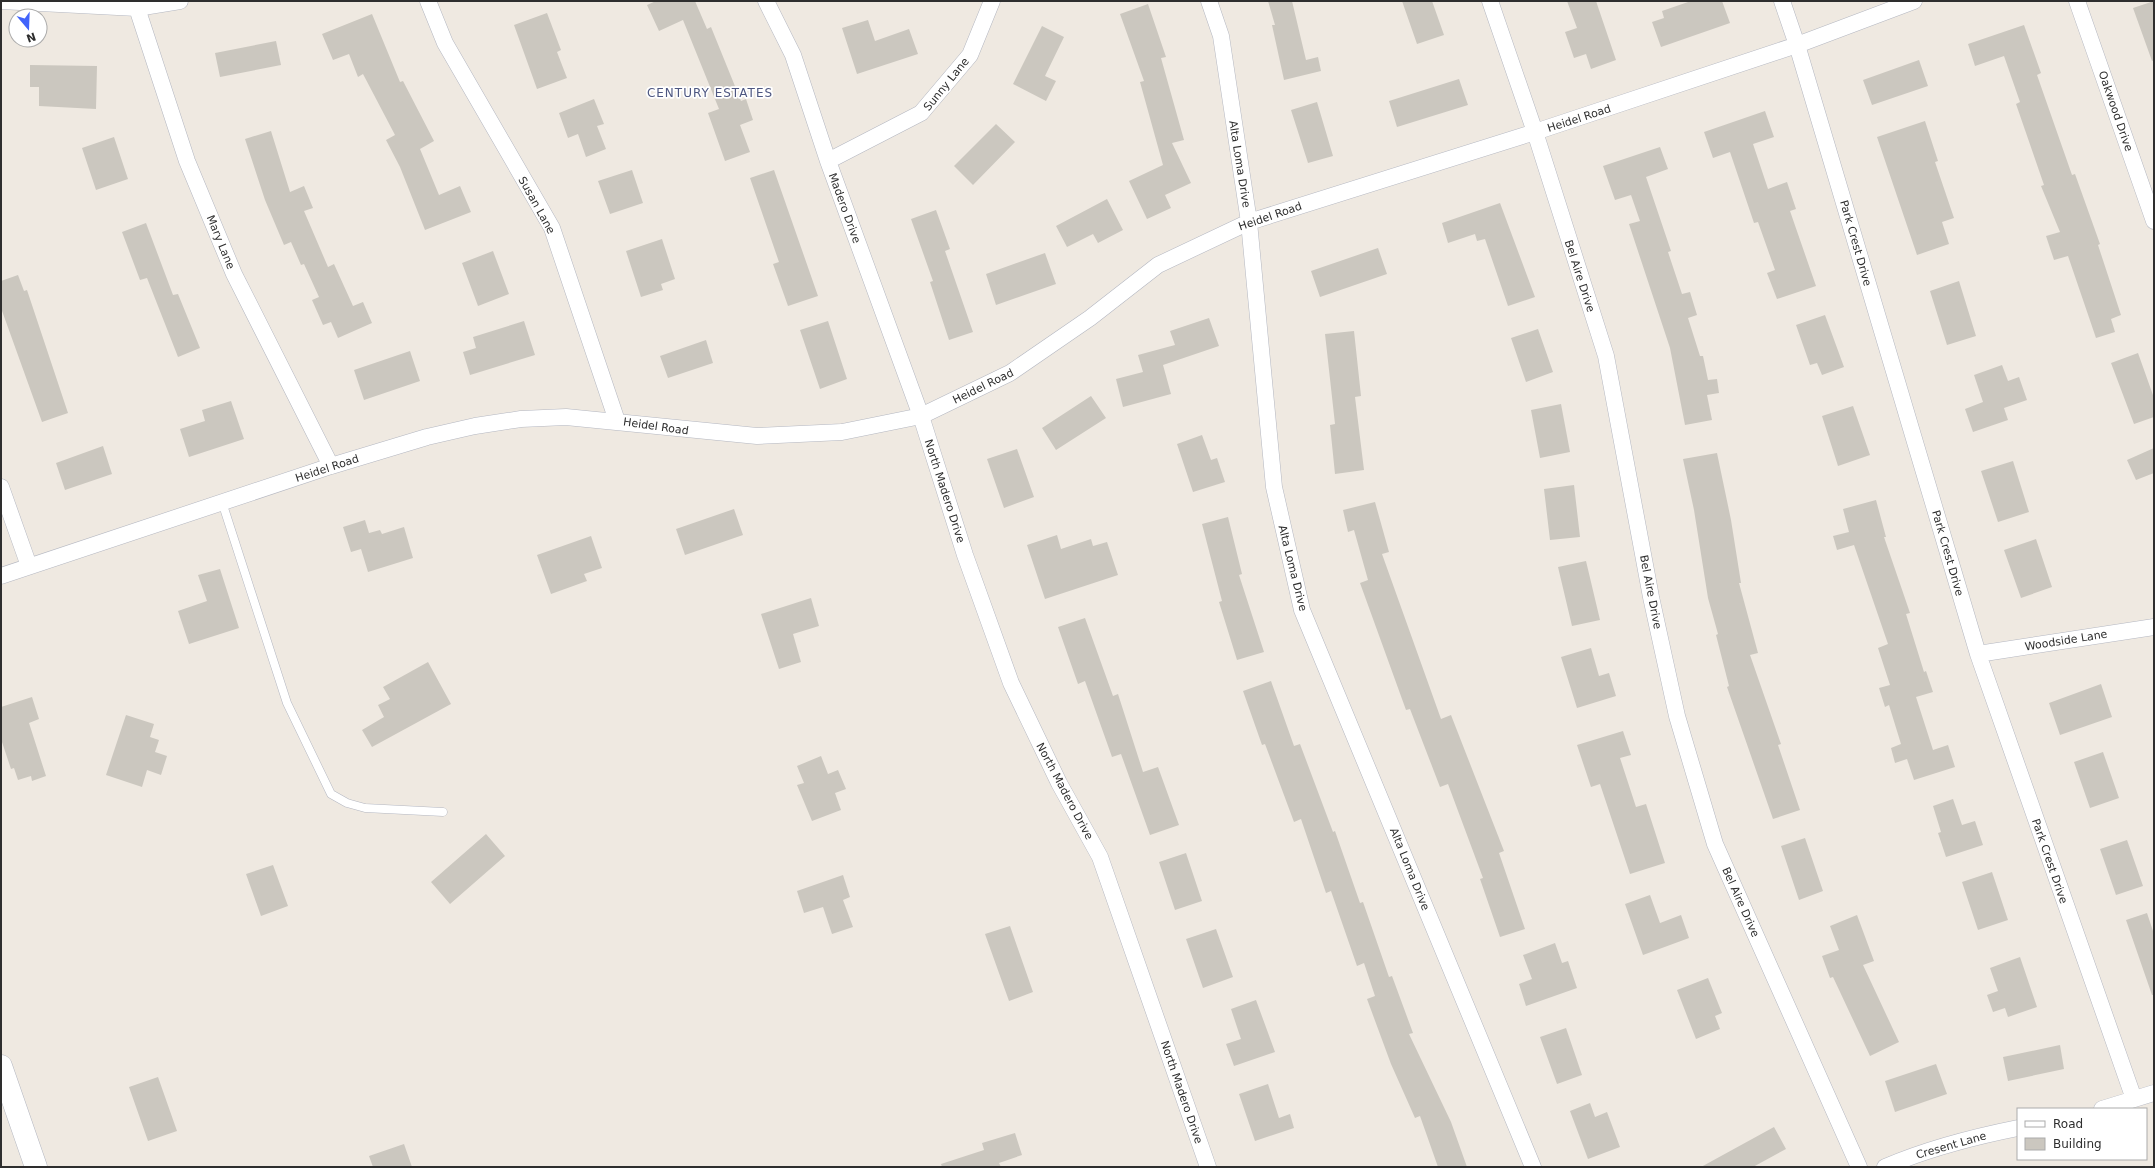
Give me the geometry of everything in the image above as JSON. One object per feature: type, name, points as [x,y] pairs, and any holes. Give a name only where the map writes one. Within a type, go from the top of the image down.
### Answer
[{"type":"street","points":[[1,1],[136,8],[180,1]]},
{"type":"street","name":"Susan Lane","points":[[428,1],[445,43],[552,228],[617,421]]},
{"type":"street","name":"Madero Drive","points":[[766,1],[793,55],[828,161],[921,416]]},
{"type":"street","name":"Sunny Lane","points":[[828,161],[921,113],[970,55],[992,1]]},
{"type":"street","name":"Alta Loma Drive","points":[[1209,1],[1221,36],[1249,222],[1274,487],[1302,610],[1533,1167]]},
{"type":"street","name":"Bel Aire Drive","points":[[1490,1],[1535,132],[1606,356],[1651,597],[1677,716],[1715,844],[1859,1167]]},
{"type":"street","name":"Park Crest Drive","points":[[1782,1],[1797,45],[1978,654],[2134,1099]]},
{"type":"street","name":"Heidel Road","points":[[1,576],[331,466],[427,437],[483,425],[521,419],[560,417],[617,421],[690,431],[757,436],[842,432],[921,416],[1010,373],[1090,318],[1158,265],[1249,222],[1535,132],[1797,45],[1914,1]]},
{"type":"street","name":"Oakwood Drive","points":[[2077,1],[2154,221]]},
{"type":"street","name":"Mary Lane","points":[[136,8],[187,161],[231,267],[331,466]]},
{"type":"street","name":"North Madero Drive","points":[[921,416],[965,555],[1011,683],[1059,783],[1100,857],[1208,1167]]},
{"type":"street","points":[[1,487],[29,566]]},
{"type":"street","name":"Woodside Lane","points":[[1978,654],[2154,627]]},
{"type":"street","points":[[1,1066],[36,1167]]},
{"type":"street","points":[[2105,1108],[2154,1092]]},
{"type":"street","name":"Cresent Lane","points":[[1885,1167],[1904,1158],[2017,1128]]},
{"type":"lane","points":[[222,502],[288,704],[331,794],[347,803],[365,808],[443,812]]},
{"type":"building","points":[[656,1],[695,1],[707,29],[711,27],[741,101],[746,99],[753,120],[740,125],[750,152],[725,161],[708,113],[719,109],[683,20],[659,31],[647,5]]},
{"type":"building","points":[[1268,1],[1292,1],[1306,60],[1318,57],[1321,71],[1284,80],[1272,25],[1275,25]]},
{"type":"building","points":[[1402,1],[1432,1],[1444,35],[1417,44]]},
{"type":"building","points":[[1567,1],[1596,1],[1616,60],[1591,69],[1586,54],[1574,58],[1565,32],[1577,28]]},
{"type":"building","points":[[1691,1],[1722,1],[1730,23],[1661,47],[1652,22],[1664,18],[1662,11]]},
{"type":"building","points":[[2154,1],[2154,60],[2152,61],[2133,8]]},
{"type":"building","points":[[1148,4],[1166,57],[1161,58],[1184,140],[1172,143],[1191,183],[1165,195],[1171,208],[1147,219],[1129,181],[1163,165],[1140,82],[1144,81],[1120,14]]},
{"type":"building","points":[[547,13],[561,50],[557,52],[567,78],[537,89],[514,25]]},
{"type":"building","points":[[372,14],[400,82],[403,81],[434,141],[420,149],[439,195],[460,186],[471,212],[425,230],[400,167],[386,140],[395,135],[363,74],[358,77],[349,54],[333,60],[322,34]]},
{"type":"building","points":[[868,20],[875,41],[909,29],[918,54],[857,74],[842,28]]},
{"type":"building","points":[[2024,25],[2041,73],[2037,75],[2072,175],[2075,174],[2100,244],[2098,245],[2121,315],[2111,319],[2115,332],[2096,338],[2068,256],[2054,260],[2046,236],[2060,232],[2041,186],[2044,185],[2016,104],[2020,102],[2004,56],[1975,66],[1968,44]]},
{"type":"building","points":[[1042,26],[1064,37],[1045,76],[1056,81],[1046,101],[1013,84]]},
{"type":"building","points":[[276,41],[281,65],[220,77],[215,53]]},
{"type":"building","points":[[1919,60],[1928,86],[1872,105],[1863,80]]},
{"type":"building","points":[[30,65],[97,66],[96,109],[39,106],[39,87],[30,87]]},
{"type":"building","points":[[1459,79],[1468,105],[1397,127],[1389,101]]},
{"type":"building","points":[[594,99],[604,124],[597,126],[606,149],[586,157],[578,134],[568,138],[559,113]]},
{"type":"building","points":[[1317,102],[1333,156],[1308,163],[1291,110]]},
{"type":"building","points":[[1765,111],[1774,137],[1753,144],[1768,189],[1787,182],[1796,209],[1790,211],[1816,286],[1777,299],[1767,273],[1775,270],[1758,222],[1754,223],[1730,152],[1713,158],[1704,132]]},
{"type":"building","points":[[1925,121],[1938,161],[1935,162],[1954,218],[1942,222],[1949,244],[1917,255],[1877,137]]},
{"type":"building","points":[[996,124],[1015,142],[973,185],[954,166]]},
{"type":"building","points":[[271,131],[290,192],[304,186],[313,208],[304,211],[328,267],[334,264],[353,306],[363,302],[372,323],[338,338],[331,322],[323,325],[312,300],[319,297],[304,264],[301,265],[291,242],[284,245],[265,200],[245,139]]},
{"type":"building","points":[[114,137],[128,179],[96,190],[82,148]]},
{"type":"building","points":[[1660,147],[1668,169],[1646,177],[1671,251],[1668,252],[1682,294],[1690,292],[1697,315],[1688,318],[1700,356],[1703,356],[1708,380],[1717,379],[1719,393],[1707,395],[1712,420],[1685,425],[1670,348],[1629,224],[1640,221],[1631,195],[1615,200],[1603,166]]},
{"type":"building","points":[[632,170],[643,203],[610,214],[598,181]]},
{"type":"building","points":[[774,170],[818,296],[788,306],[773,264],[779,262],[750,178]]},
{"type":"building","points":[[1107,199],[1123,230],[1098,243],[1093,234],[1067,247],[1056,226]]},
{"type":"building","points":[[1500,203],[1535,297],[1508,306],[1485,239],[1477,241],[1475,234],[1448,243],[1442,223]]},
{"type":"building","points":[[936,210],[950,249],[945,251],[973,332],[949,340],[930,282],[933,281],[911,219]]},
{"type":"building","points":[[146,223],[173,295],[178,294],[200,348],[178,357],[147,278],[140,280],[122,232]]},
{"type":"building","points":[[662,239],[675,279],[661,284],[663,290],[641,297],[626,251]]},
{"type":"building","points":[[1378,248],[1387,274],[1320,297],[1311,271]]},
{"type":"building","points":[[493,251],[509,294],[478,306],[462,263]]},
{"type":"building","points":[[1045,253],[1056,284],[996,305],[986,274]]},
{"type":"building","points":[[18,275],[24,291],[27,290],[68,413],[42,422],[1,308],[1,281]]},
{"type":"building","points":[[1959,281],[1976,336],[1947,345],[1930,291]]},
{"type":"building","points":[[1825,315],[1844,367],[1822,375],[1817,363],[1810,365],[1796,325]]},
{"type":"building","points":[[1209,318],[1219,346],[1163,365],[1171,394],[1123,407],[1116,379],[1143,372],[1138,355],[1175,345],[1170,331]]},
{"type":"building","points":[[524,321],[535,355],[470,375],[463,352],[476,348],[473,337]]},
{"type":"building","points":[[828,321],[847,379],[820,389],[800,330]]},
{"type":"building","points":[[1538,329],[1553,372],[1526,382],[1511,338]]},
{"type":"building","points":[[1354,331],[1361,396],[1355,397],[1364,470],[1335,474],[1330,425],[1335,424],[1325,334]]},
{"type":"building","points":[[706,340],[713,363],[668,378],[660,356]]},
{"type":"building","points":[[410,351],[420,381],[364,400],[354,370]]},
{"type":"building","points":[[2138,353],[2154,398],[2154,417],[2134,424],[2111,363]]},
{"type":"building","points":[[2002,365],[2008,381],[2019,377],[2027,400],[2004,408],[2008,420],[1973,432],[1965,409],[1983,402],[1974,375]]},
{"type":"building","points":[[1091,396],[1106,418],[1056,450],[1042,428]]},
{"type":"building","points":[[231,401],[244,439],[189,457],[180,429],[205,421],[202,410]]},
{"type":"building","points":[[1561,404],[1570,452],[1540,458],[1531,410]]},
{"type":"building","points":[[1853,406],[1870,455],[1838,466],[1822,416]]},
{"type":"building","points":[[1202,435],[1211,460],[1217,458],[1225,482],[1193,492],[1177,444]]},
{"type":"building","points":[[103,446],[112,474],[65,490],[56,463]]},
{"type":"building","points":[[2154,448],[2154,473],[2136,480],[2127,460]]},
{"type":"building","points":[[1017,449],[1034,497],[1004,508],[987,459]]},
{"type":"building","points":[[1717,453],[1731,520],[1741,583],[1739,583],[1758,653],[1750,655],[1781,744],[1778,745],[1800,810],[1773,819],[1727,687],[1729,686],[1716,635],[1718,634],[1708,598],[1694,510],[1683,459]]},
{"type":"building","points":[[2013,461],[2029,512],[1998,522],[1981,471]]},
{"type":"building","points":[[1574,485],[1580,537],[1550,540],[1544,489]]},
{"type":"building","points":[[1876,500],[1886,537],[1884,537],[1910,613],[1906,614],[1924,672],[1926,671],[1933,692],[1916,697],[1933,750],[1948,745],[1955,767],[1914,780],[1907,759],[1895,763],[1891,748],[1901,744],[1889,705],[1885,707],[1879,688],[1890,685],[1878,648],[1888,644],[1854,545],[1837,550],[1833,536],[1849,532],[1843,509]]},
{"type":"building","points":[[1375,502],[1389,552],[1382,554],[1441,719],[1451,715],[1504,851],[1499,853],[1525,929],[1500,937],[1480,879],[1483,878],[1448,784],[1440,787],[1410,709],[1406,710],[1360,583],[1368,580],[1354,530],[1348,532],[1343,510]]},
{"type":"building","points":[[734,509],[743,535],[685,555],[676,529]]},
{"type":"building","points":[[1228,517],[1242,574],[1239,575],[1264,652],[1237,660],[1219,602],[1222,601],[1202,524]]},
{"type":"building","points":[[365,520],[369,533],[380,530],[382,534],[404,527],[413,558],[368,572],[361,549],[351,552],[343,527]]},
{"type":"building","points":[[1057,535],[1061,549],[1091,539],[1093,546],[1107,542],[1118,575],[1045,599],[1027,545]]},
{"type":"building","points":[[591,536],[602,568],[584,574],[587,581],[551,594],[537,555]]},
{"type":"building","points":[[2036,539],[2052,587],[2021,598],[2004,550]]},
{"type":"building","points":[[1586,561],[1600,620],[1572,626],[1558,567]]},
{"type":"building","points":[[220,569],[239,628],[189,644],[178,611],[207,601],[198,575]]},
{"type":"building","points":[[811,598],[819,626],[793,634],[801,662],[779,669],[761,614]]},
{"type":"building","points":[[1085,618],[1113,696],[1118,694],[1143,772],[1158,767],[1179,825],[1150,835],[1121,754],[1112,757],[1085,681],[1078,684],[1058,627]]},
{"type":"building","points":[[1591,648],[1599,676],[1609,673],[1616,696],[1577,708],[1561,657]]},
{"type":"building","points":[[428,662],[451,704],[372,747],[362,730],[384,717],[378,705],[390,699],[383,687]]},
{"type":"building","points":[[1271,681],[1294,746],[1300,744],[1333,832],[1335,831],[1360,903],[1363,902],[1389,977],[1392,976],[1413,1033],[1409,1034],[1451,1122],[1467,1167],[1438,1167],[1420,1116],[1415,1118],[1391,1064],[1367,999],[1375,996],[1364,963],[1357,966],[1331,891],[1326,893],[1301,819],[1294,822],[1265,744],[1262,745],[1243,691]]},
{"type":"building","points":[[2101,684],[2112,717],[2060,735],[2049,703]]},
{"type":"building","points":[[32,697],[39,719],[29,723],[46,776],[32,781],[31,776],[18,780],[14,768],[11,769],[1,739],[1,707]]},
{"type":"building","points":[[126,715],[154,724],[150,737],[159,740],[155,752],[167,756],[161,775],[147,770],[142,787],[106,775]]},
{"type":"building","points":[[1623,731],[1631,755],[1620,758],[1636,807],[1646,804],[1665,863],[1630,874],[1600,784],[1591,787],[1577,745]]},
{"type":"building","points":[[2103,752],[2119,798],[2090,808],[2074,762]]},
{"type":"building","points":[[821,756],[828,774],[838,770],[846,789],[835,793],[841,810],[812,821],[797,785],[804,783],[797,766]]},
{"type":"building","points":[[1953,799],[1962,825],[1975,821],[1983,845],[1946,857],[1938,833],[1941,832],[1933,806]]},
{"type":"building","points":[[486,834],[505,856],[450,904],[431,882]]},
{"type":"building","points":[[1805,838],[1823,891],[1799,900],[1781,846]]},
{"type":"building","points":[[2127,840],[2143,886],[2116,895],[2100,849]]},
{"type":"building","points":[[1186,853],[1202,901],[1175,910],[1159,862]]},
{"type":"building","points":[[273,865],[288,906],[261,916],[246,874]]},
{"type":"building","points":[[1992,872],[2008,920],[1978,930],[1962,882]]},
{"type":"building","points":[[843,875],[850,897],[843,900],[853,927],[832,934],[823,907],[804,913],[797,891]]},
{"type":"building","points":[[1650,895],[1660,923],[1681,915],[1689,938],[1643,955],[1625,904]]},
{"type":"building","points":[[2147,913],[2154,934],[2154,995],[2152,995],[2126,920]]},
{"type":"building","points":[[1857,915],[1874,961],[1863,965],[1899,1042],[1870,1056],[1833,977],[1830,978],[1822,956],[1839,950],[1830,926]]},
{"type":"building","points":[[1010,926],[1033,992],[1009,1001],[985,934]]},
{"type":"building","points":[[1216,929],[1233,977],[1203,988],[1186,939]]},
{"type":"building","points":[[1555,943],[1562,963],[1568,961],[1577,988],[1526,1006],[1519,984],[1532,979],[1523,955]]},
{"type":"building","points":[[2020,957],[2037,1007],[2008,1017],[2005,1008],[1993,1012],[1987,995],[1998,991],[1990,968]]},
{"type":"building","points":[[1708,978],[1722,1013],[1715,1016],[1720,1029],[1696,1039],[1677,990]]},
{"type":"building","points":[[1256,1000],[1275,1052],[1234,1066],[1226,1044],[1241,1039],[1231,1009]]},
{"type":"building","points":[[1566,1028],[1582,1075],[1557,1084],[1540,1037]]},
{"type":"building","points":[[2060,1045],[2064,1069],[2008,1081],[2003,1057]]},
{"type":"building","points":[[1936,1064],[1947,1094],[1895,1112],[1885,1081]]},
{"type":"building","points":[[158,1077],[177,1131],[148,1141],[129,1087]]},
{"type":"building","points":[[1268,1084],[1279,1118],[1290,1114],[1294,1128],[1255,1141],[1239,1094]]},
{"type":"building","points":[[1590,1103],[1595,1117],[1607,1112],[1620,1147],[1588,1159],[1570,1111]]},
{"type":"building","points":[[1774,1127],[1786,1149],[1753,1167],[1701,1167]]},
{"type":"building","points":[[1015,1133],[1022,1155],[999,1163],[1001,1167],[942,1167],[941,1164],[984,1150],[982,1143]]},
{"type":"building","points":[[404,1144],[412,1167],[373,1167],[369,1156]]},
{"type":"district","name":"CENTURY ESTATES","points":[[710,93]]}]
